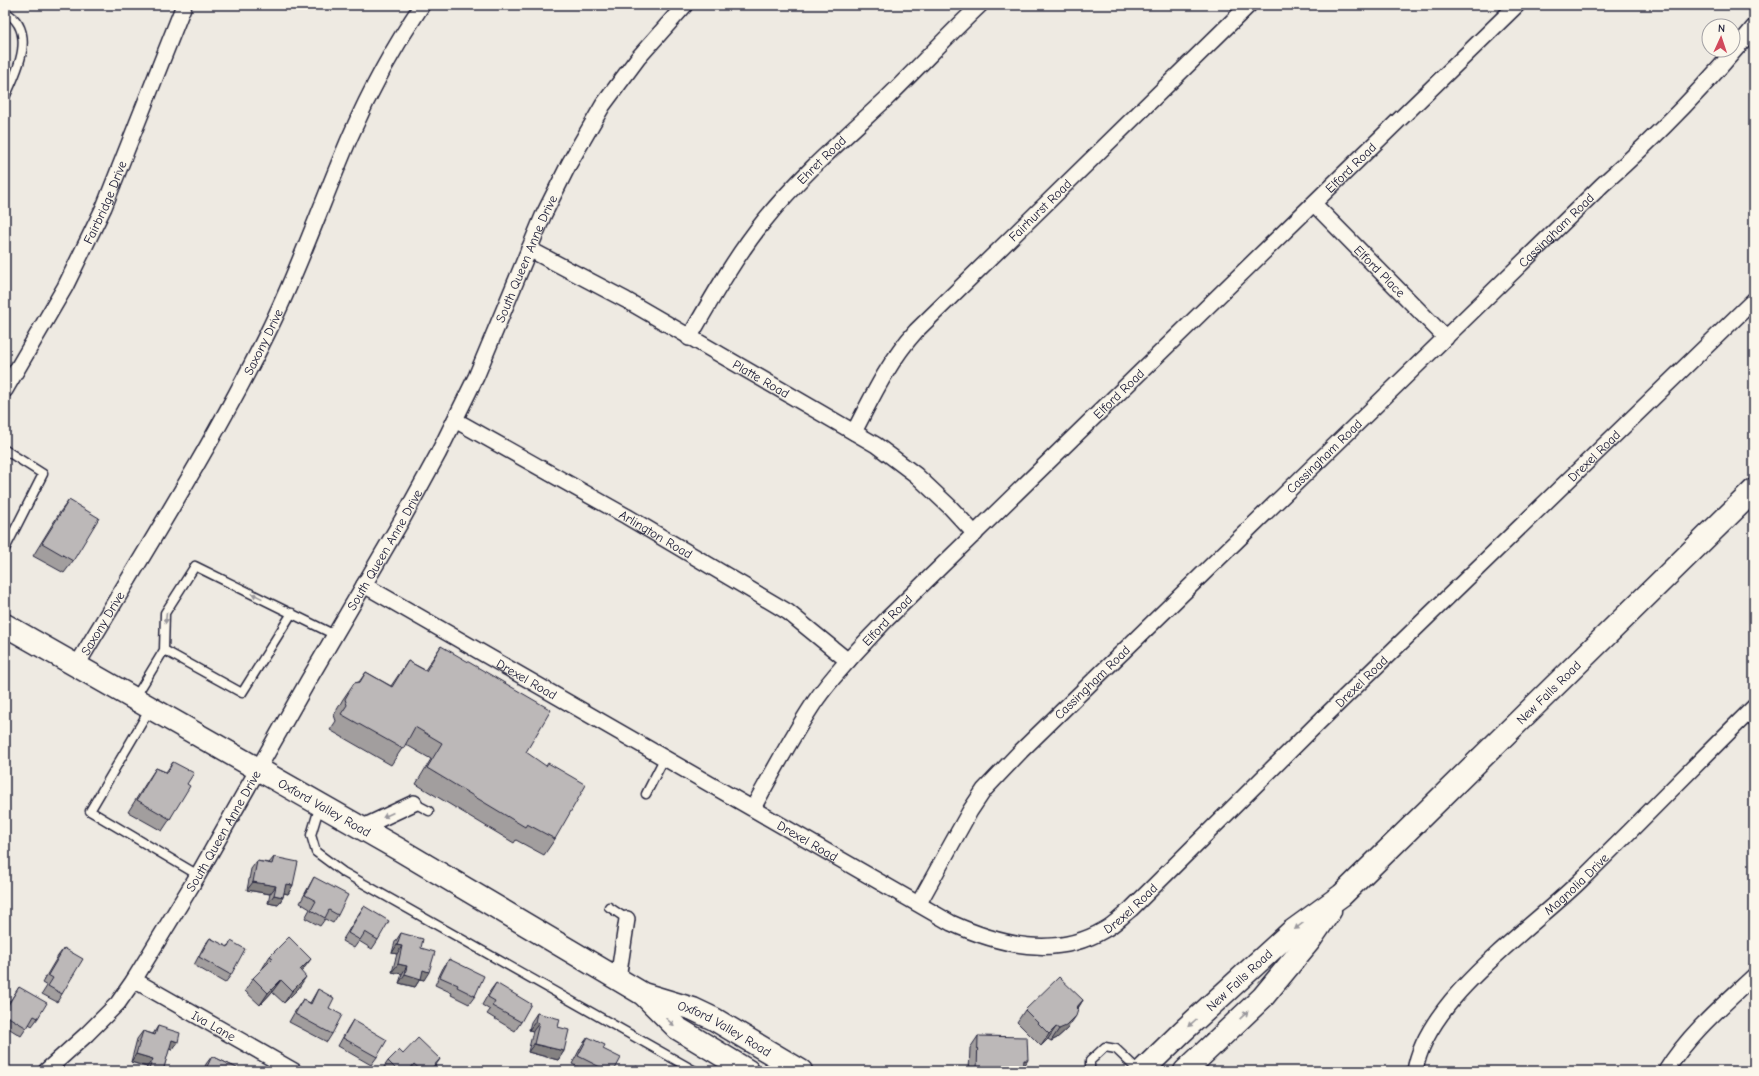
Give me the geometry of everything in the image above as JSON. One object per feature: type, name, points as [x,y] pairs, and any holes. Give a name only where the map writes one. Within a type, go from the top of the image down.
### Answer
[{"type":"main road","name":"New Falls Road","points":[[1140,1071],[1291,932],[1342,895],[1754,490]]},
{"type":"main road","name":"Oxford Valley Road","points":[[5,624],[143,704],[259,768],[643,994],[677,1028],[748,1071]]},
{"type":"main road","name":"New Falls Road","points":[[1191,1069],[1263,997],[1310,940],[1342,895]]},
{"type":"main road","name":"Oxford Valley Road","points":[[643,994],[693,1009],[714,1018],[802,1071]]},
{"type":"street","name":"Fairbridge Drive","points":[[5,390],[65,287],[104,207],[184,5]]},
{"type":"street","name":"Saxony Drive","points":[[77,665],[197,464],[244,379],[292,280],[351,136],[373,91],[422,5]]},
{"type":"street","name":"South Queen Anne Drive","points":[[46,1071],[87,1034],[118,1003],[134,980],[198,876],[402,520],[455,420],[476,377],[529,248],[569,164],[603,105],[638,58],[685,5]]},
{"type":"street","name":"Ehret Road","points":[[690,338],[716,291],[746,245],[792,188],[906,79],[950,33],[980,5]]},
{"type":"street","name":"Fairhurst Road","points":[[854,432],[883,376],[900,348],[1249,5]]},
{"type":"street","name":"Elford Road","points":[[753,808],[788,746],[817,699],[848,661],[887,619],[1517,5]]},
{"type":"street","name":"Cassingham Road","points":[[919,903],[970,811],[984,790],[1021,751],[1686,104],[1722,66],[1754,27]]},
{"type":"street","name":"Elford Place","points":[[1314,204],[1446,338]]},
{"type":"street","name":"Platte Road","points":[[529,248],[626,300],[876,445],[916,475],[950,507],[974,534]]},
{"type":"street","name":"Drexel Road","points":[[364,585],[919,903],[951,923],[994,939],[1024,946],[1059,946],[1085,940],[1106,930],[1131,909],[1317,724],[1754,300]]},
{"type":"street","name":"Arlington Road","points":[[455,420],[626,516],[788,612],[848,661]]},
{"type":"street","name":"Magnolia Drive","points":[[1415,1071],[1421,1046],[1432,1026],[1458,994],[1502,950],[1580,881],[1754,707]]},
{"type":"street","points":[[361,828],[414,803]]},
{"type":"street","points":[[618,979],[627,919]]},
{"type":"street","points":[[1666,1071],[1686,1044],[1730,998],[1754,976]]},
{"type":"street","name":"Iva Lane","points":[[134,980],[294,1071]]},
{"type":"lane","points":[[5,12],[18,22],[23,37],[22,51],[18,67],[5,97]]},
{"type":"lane","points":[[5,450],[43,474],[5,549]]},
{"type":"lane","points":[[198,876],[90,811],[143,704],[164,650],[165,613],[195,566],[335,635]]},
{"type":"lane","points":[[164,650],[242,693],[292,613]]},
{"type":"lane","points":[[646,794],[665,757]]},
{"type":"lane","points":[[414,803],[429,811]]},
{"type":"lane","points":[[320,804],[311,835],[316,852],[343,872],[695,1071]]},
{"type":"lane","points":[[609,907],[627,919]]},
{"type":"lane","points":[[1090,1071],[1090,1061],[1105,1048],[1116,1050],[1140,1071]]},
{"type":"building","points":[[5,48],[11,73],[5,86]]},
{"type":"building","points":[[69,500],[99,518],[73,561],[42,543]]},
{"type":"building","points":[[441,646],[551,710],[526,752],[546,766],[548,763],[586,785],[555,839],[527,824],[525,827],[427,768],[442,743],[415,727],[403,749],[341,714],[347,705],[345,699],[354,683],[360,682],[366,672],[392,687],[408,661],[426,671]]},
{"type":"building","points":[[173,762],[194,773],[187,784],[190,786],[170,819],[137,800],[156,768],[167,773]]},
{"type":"building","points":[[274,857],[298,862],[293,885],[286,884],[283,897],[274,895],[276,886],[253,882],[257,861],[272,864]]},
{"type":"building","points":[[314,877],[348,895],[338,915],[329,910],[325,918],[311,910],[316,901],[305,895]]},
{"type":"building","points":[[364,906],[389,921],[378,940],[365,932],[360,940],[348,933]]},
{"type":"building","points":[[401,933],[423,939],[421,948],[435,952],[429,972],[423,970],[421,979],[405,974],[407,966],[398,964],[402,946],[397,945]]},
{"type":"building","points":[[289,937],[311,959],[300,970],[306,977],[292,991],[281,980],[268,993],[253,978],[273,958],[270,956]]},
{"type":"building","points":[[210,938],[228,947],[231,941],[245,949],[231,975],[199,957]]},
{"type":"building","points":[[64,948],[83,959],[62,994],[48,986],[53,978],[48,975]]},
{"type":"building","points":[[449,959],[484,976],[475,996],[457,987],[458,985],[440,977]]},
{"type":"building","points":[[1059,977],[1083,1000],[1076,1008],[1078,1010],[1076,1016],[1066,1026],[1059,1029],[1056,1027],[1049,1034],[1025,1010]]},
{"type":"building","points":[[496,983],[531,1004],[521,1022],[492,1006],[495,1001],[488,997]]},
{"type":"building","points":[[19,987],[47,1003],[38,1018],[34,1016],[27,1028],[5,1015],[5,1010]]},
{"type":"building","points":[[318,989],[334,998],[329,1008],[342,1015],[332,1034],[295,1014],[303,999],[311,1004]]},
{"type":"building","points":[[537,1013],[560,1019],[558,1027],[569,1030],[564,1051],[534,1044],[539,1023],[535,1022]]},
{"type":"building","points":[[353,1020],[387,1040],[377,1057],[343,1038]]},
{"type":"building","points":[[158,1026],[180,1033],[178,1042],[172,1040],[163,1071],[149,1069],[153,1059],[136,1054],[143,1031],[155,1035]]},
{"type":"building","points":[[978,1036],[1027,1037],[1028,1060],[1024,1060],[1023,1071],[977,1071]]},
{"type":"building","points":[[588,1037],[605,1045],[603,1049],[621,1058],[614,1071],[608,1071],[578,1056]]},
{"type":"building","points":[[418,1038],[440,1059],[429,1071],[422,1071],[414,1064],[408,1071],[398,1071],[388,1061],[399,1050],[403,1054]]},
{"type":"building","points":[[212,1056],[243,1071],[205,1071]]},
{"type":"building","points":[[636,1066],[642,1071],[633,1071]]}]
